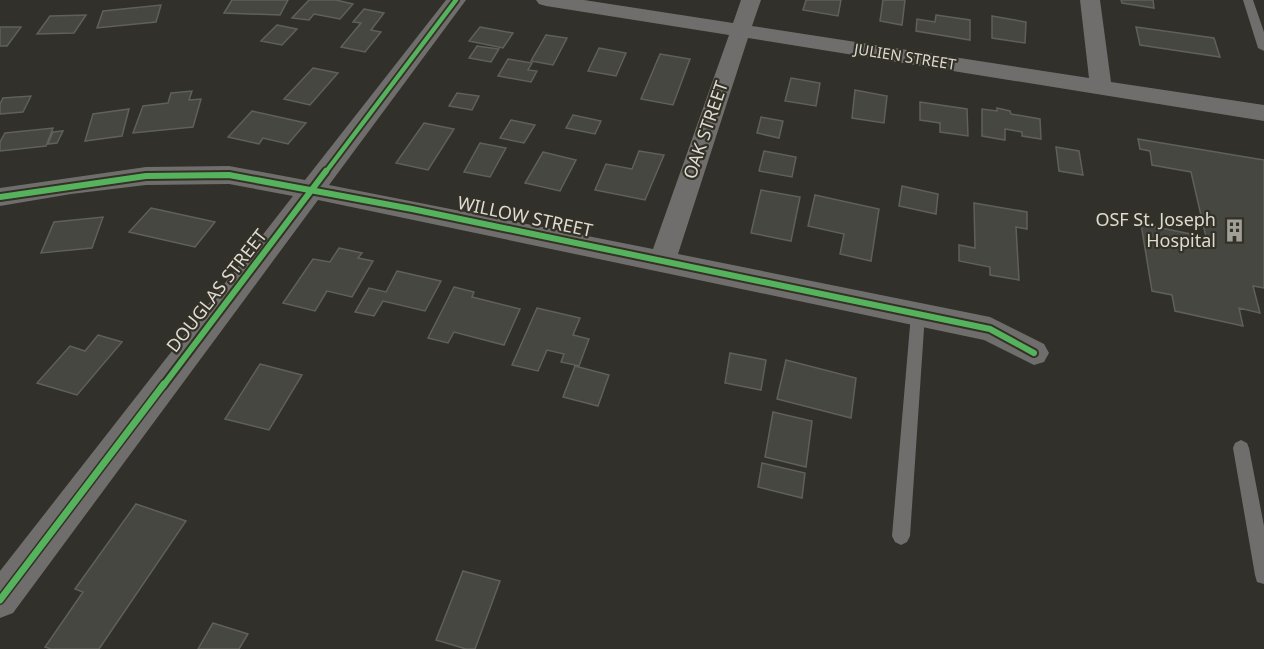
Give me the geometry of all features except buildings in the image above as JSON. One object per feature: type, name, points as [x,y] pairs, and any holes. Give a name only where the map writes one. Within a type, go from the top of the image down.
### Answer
[{"type":"street","name":"DOUGLAS STREET","points":[[0,600],[456,0]]},
{"type":"street","name":"JULIEN STREET","points":[[546,0],[1264,113]]},
{"type":"street","name":"OAK STREET","points":[[662,261],[751,0]]},
{"type":"street","points":[[1090,0],[1101,88]]},
{"type":"street","name":"WILLOW STREET","points":[[0,197],[71,185],[189,174],[229,175],[313,190],[990,329],[1034,353]]},
{"type":"lane","points":[[1248,0],[1261,28],[1264,48]]},
{"type":"lane","points":[[901,536],[918,314]]},
{"type":"lane","points":[[1241,448],[1264,575]]},
{"type":"cycle path","points":[[0,600],[456,0]]},
{"type":"cycle path","points":[[0,197],[146,176],[229,175],[412,209],[990,329],[1034,353]]},
{"type":"place","name":"OSF St. Joseph Hospital","points":[[1234,230]]}]
